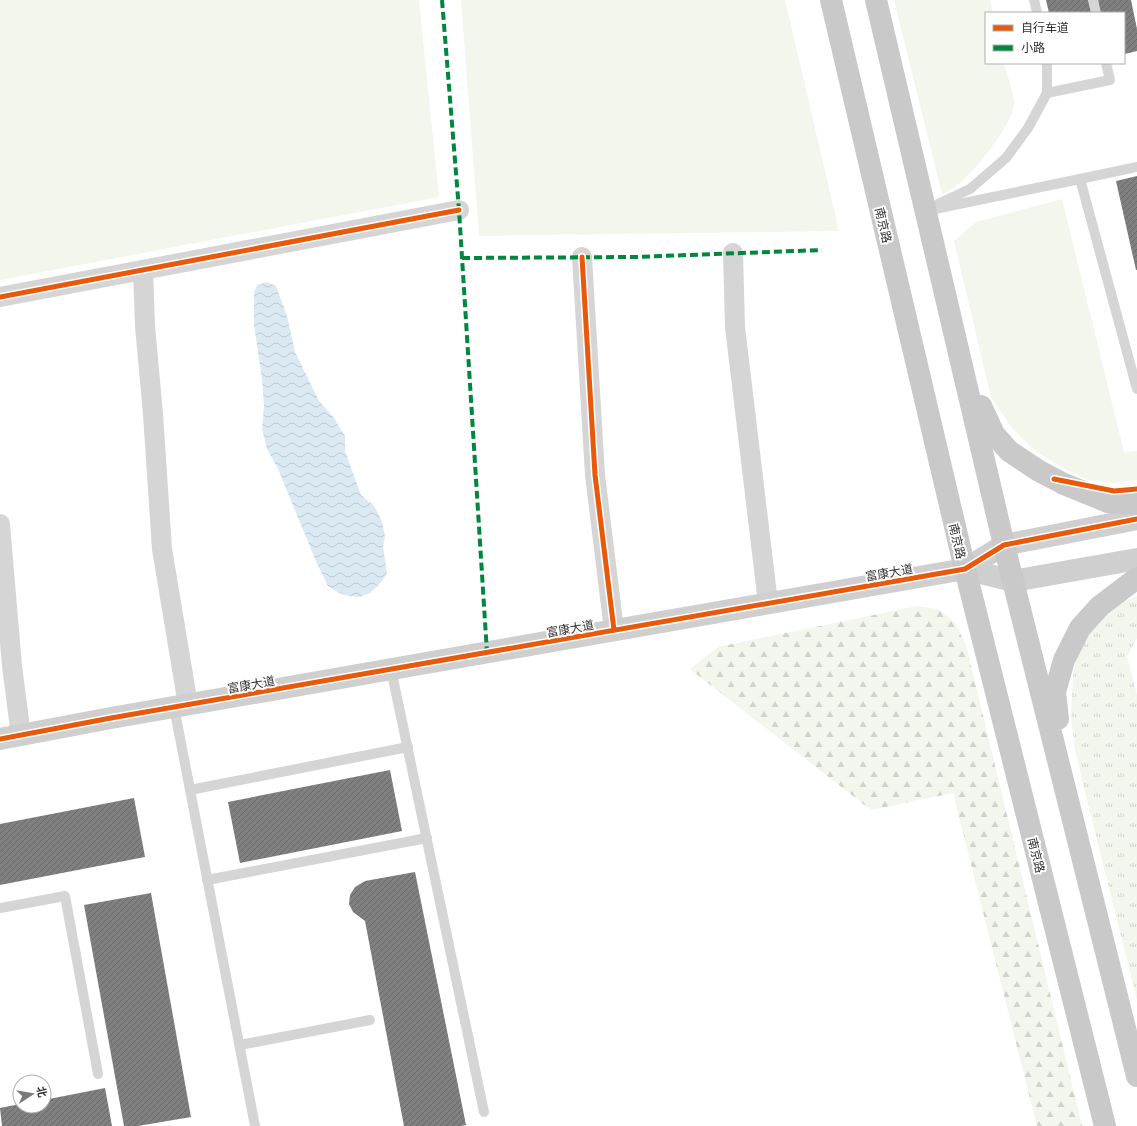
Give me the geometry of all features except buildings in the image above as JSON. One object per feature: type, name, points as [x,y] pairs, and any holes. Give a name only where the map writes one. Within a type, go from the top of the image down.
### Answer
[{"type":"main road","name":"南京路","points":[[831,0],[965,569],[1105,1126]]},
{"type":"main road","points":[[876,0],[1004,545],[1137,1076]]},
{"type":"main road","points":[[960,358],[994,434],[1009,451],[1039,471],[1087,495],[1108,502],[1137,504]]},
{"type":"main road","points":[[1067,798],[1055,692],[1064,660],[1080,628],[1100,606],[1137,578]]},
{"type":"street","points":[[0,297],[459,210]]},
{"type":"street","points":[[733,253],[735,327],[768,604]]},
{"type":"street","points":[[582,257],[595,475],[614,630]]},
{"type":"street","points":[[143,270],[145,326],[153,414],[162,549],[181,706]]},
{"type":"street","name":"富康大道","points":[[10,738],[181,706],[965,569],[1004,545],[1137,519]]},
{"type":"street","points":[[0,524],[12,666],[10,738]]},
{"type":"street","name":"富康大道","points":[[965,569],[1013,581],[1137,559]]},
{"type":"lane","points":[[1034,0],[1037,12]]},
{"type":"lane","points":[[1093,0],[1096,12]]},
{"type":"lane","points":[[925,211],[970,189],[1006,158],[1028,128],[1047,94],[1047,64]]},
{"type":"lane","points":[[1047,94],[1110,80],[1106,64]]},
{"type":"lane","points":[[925,211],[1137,167]]},
{"type":"lane","points":[[1080,179],[1137,390]]},
{"type":"lane","points":[[391,669],[484,1112]]},
{"type":"lane","points":[[181,706],[190,790],[255,1126]]},
{"type":"lane","points":[[190,790],[408,747]]},
{"type":"lane","points":[[208,880],[427,838]]},
{"type":"lane","points":[[0,908],[65,896],[98,1074]]},
{"type":"lane","points":[[240,1045],[370,1020]]},
{"type":"green space","points":[[0,0],[419,0],[439,197],[0,280]]},
{"type":"green space","points":[[461,0],[785,0],[839,231],[479,236]]},
{"type":"green space","points":[[894,0],[990,0],[993,12],[985,12],[985,64],[1004,64],[1014,102],[1012,111],[1000,135],[982,160],[963,181],[942,194]]},
{"type":"green space","points":[[1062,199],[1124,452],[1137,451],[1137,480],[1114,483],[1088,480],[1065,469],[1035,451],[1011,427],[991,397],[954,241],[976,222]]},
{"type":"green space","points":[[1137,596],[1137,638],[1127,656],[1137,695],[1137,1000],[1083,784],[1075,749],[1071,716],[1073,674],[1081,639],[1111,608]]},
{"type":"green space","points":[[917,606],[938,609],[955,623],[966,645],[1082,1126],[1037,1126],[953,793],[871,810],[690,669],[718,647]]},
{"type":"water","points":[[267,282],[276,286],[287,316],[295,352],[319,401],[334,418],[345,436],[345,451],[361,495],[374,506],[382,521],[385,536],[383,547],[387,573],[382,581],[370,593],[360,597],[339,593],[328,586],[315,559],[278,469],[267,449],[262,429],[264,406],[262,379],[254,325],[254,293],[257,285]]},
{"type":"marked path","points":[[442,0],[459,210],[487,653]]},
{"type":"marked path","points":[[462,258],[635,257],[822,250]]},
{"type":"cycle path","points":[[0,297],[459,210]]},
{"type":"cycle path","points":[[582,257],[595,475],[614,630]]},
{"type":"cycle path","points":[[1054,479],[1114,491],[1137,489]]},
{"type":"cycle path","points":[[0,739],[111,718],[965,569],[1004,545],[1137,519]]}]
